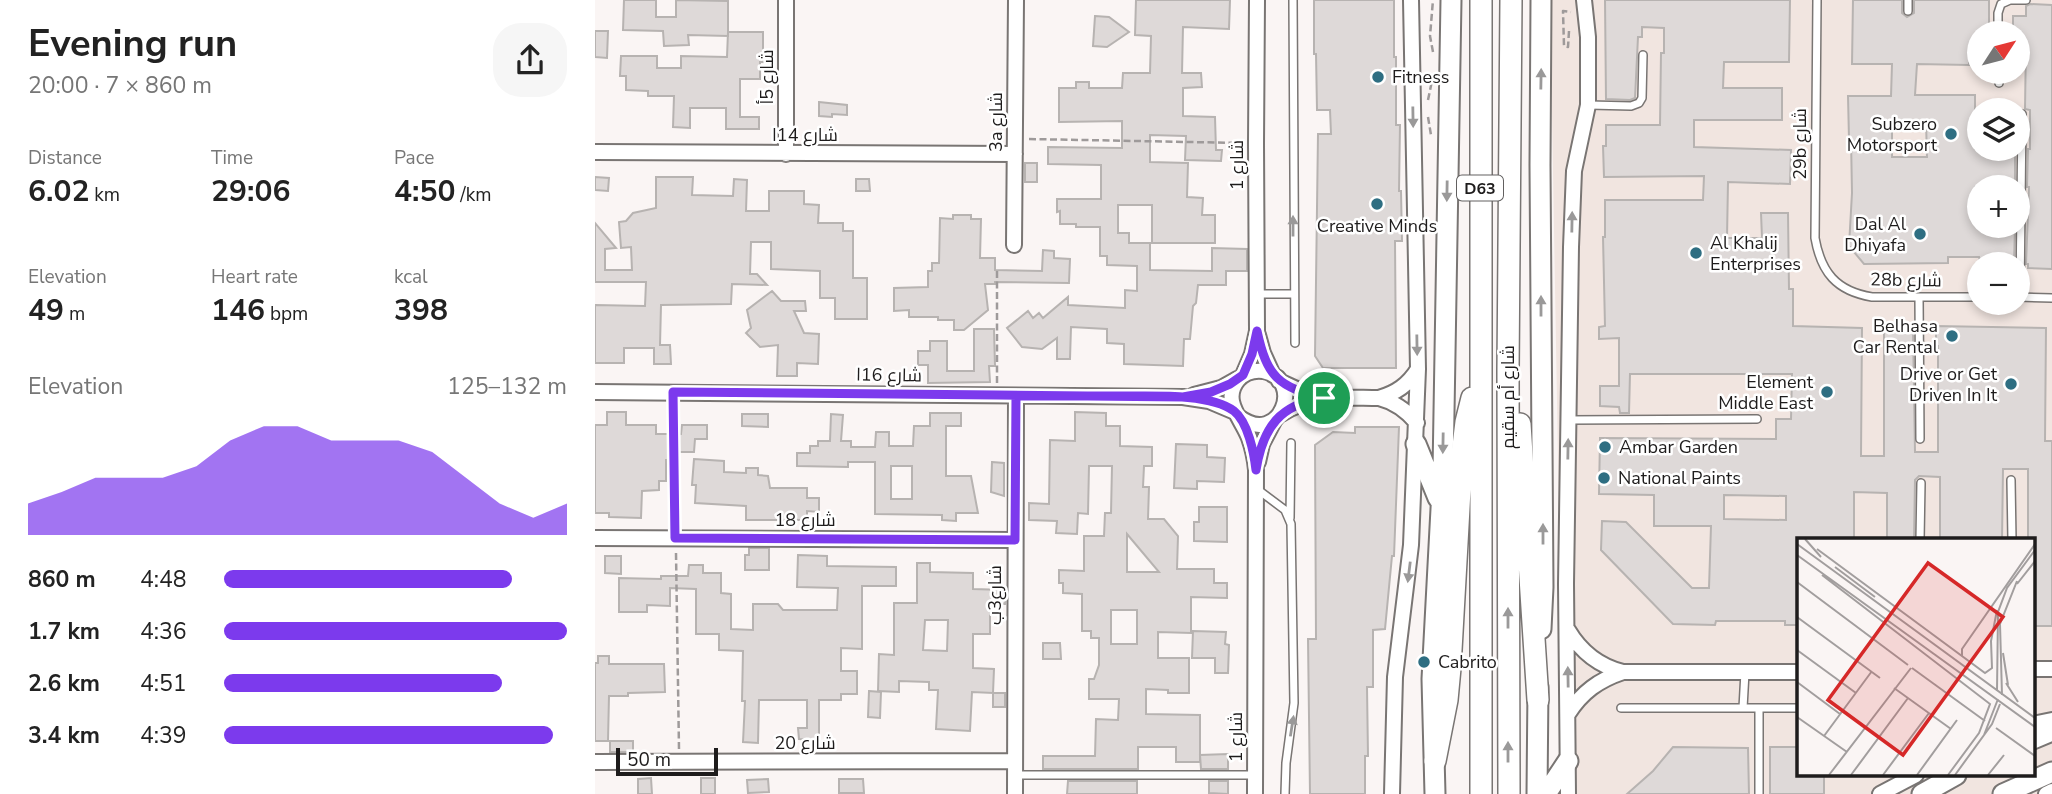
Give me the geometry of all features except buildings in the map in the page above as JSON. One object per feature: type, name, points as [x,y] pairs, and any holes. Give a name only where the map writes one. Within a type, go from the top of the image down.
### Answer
[{"type":"main road","points":[[1436,794],[1432,679],[1441,506],[1451,0]]},
{"type":"main road","name":"شارع أم سقيم","points":[[1481,0],[1481,794]]},
{"type":"main road","name":"شارع أم سقيم","points":[[1509,794],[1511,0]]},
{"type":"main road","points":[[1537,794],[1543,587],[1541,0]]},
{"type":"main road","points":[[1508,371],[1522,435],[1538,700]]},
{"type":"main road","points":[[1435,761],[1444,720],[1450,668],[1463,438],[1480,377]]},
{"type":"main road","points":[[1416,444],[1441,506]]},
{"type":"main road","points":[[2035,738],[2052,731]]},
{"type":"main road","points":[[1546,794],[1568,761]]},
{"type":"main road","points":[[2003,794],[2052,772]]},
{"type":"main road","points":[[1922,794],[1954,776]]},
{"type":"street","name":"شارع 5أ","points":[[786,0],[786,154]]},
{"type":"street","name":"3a شارع","points":[[1014,245],[1016,0]]},
{"type":"street","name":"شارع 1","points":[[1257,0],[1257,331],[1263,353],[1276,378]]},
{"type":"street","points":[[1392,794],[1395,677],[1411,556],[1417,423],[1411,0]]},
{"type":"street","points":[[1568,794],[1567,629],[1573,190],[1577,152],[1588,105],[1585,6]]},
{"type":"street","name":"شارع 14ا","points":[[595,152],[1015,154]]},
{"type":"street","name":"شارع 1","points":[[1241,377],[1252,354],[1257,331]]},
{"type":"street","points":[[1378,398],[1404,386],[1417,369]]},
{"type":"street","points":[[1324,398],[1301,391],[1258,371],[1241,377],[1231,394],[1237,415],[1252,425],[1260,426],[1297,405],[1324,398],[1378,398],[1396,404],[1417,423]]},
{"type":"street","name":"شارع 16ا","points":[[595,392],[1183,397],[1211,392],[1241,377]]},
{"type":"street","points":[[1276,378],[1284,388],[1286,397],[1277,418]]},
{"type":"street","name":"شارع3ب","points":[[1015,794],[1016,396]]},
{"type":"street","name":"شارع 16ا","points":[[1183,397],[1218,404],[1237,415]]},
{"type":"street","name":"شارع 1","points":[[1237,415],[1251,443],[1257,489],[1255,794]]},
{"type":"street","name":"شارع 1","points":[[1256,470],[1262,444],[1277,418]]},
{"type":"street","name":"شارع 18","points":[[595,538],[1015,540]]},
{"type":"street","points":[[1567,629],[1586,654],[1604,666],[1623,673]]},
{"type":"street","points":[[1568,714],[1591,687],[1623,673],[1797,672]]},
{"type":"street","name":"شارع 20","points":[[595,762],[1015,768]]},
{"type":"street","points":[[1880,794],[1914,776]]},
{"type":"street","points":[[2046,794],[2052,791]]},
{"type":"lane","points":[[1293,0],[1295,343]]},
{"type":"lane","name":"29b شارع","points":[[1817,0],[1815,238],[1818,255],[1825,270],[1836,282]]},
{"type":"lane","points":[[1908,0],[1908,11]]},
{"type":"lane","points":[[1998,21],[2001,4],[2010,0],[2026,0]]},
{"type":"lane","points":[[1588,105],[1632,106],[1639,103],[1642,98],[1643,55]]},
{"type":"lane","points":[[2020,252],[2021,161]]},
{"type":"lane","name":"28b شارع","points":[[1836,282],[1861,295],[1967,297]]},
{"type":"lane","points":[[1256,294],[1293,294]]},
{"type":"lane","points":[[1919,297],[1920,439]]},
{"type":"lane","points":[[2030,297],[2052,298]]},
{"type":"lane","points":[[1569,420],[1757,419]]},
{"type":"lane","points":[[1285,794],[1294,703],[1291,443]]},
{"type":"lane","points":[[2011,480],[2013,538]]},
{"type":"lane","points":[[1920,538],[1921,483]]},
{"type":"lane","points":[[1257,489],[1282,507],[1290,518]]},
{"type":"lane","points":[[1743,708],[1745,672]]},
{"type":"lane","points":[[1621,708],[1797,708]]},
{"type":"lane","points":[[1759,708],[1759,794]]},
{"type":"lane","points":[[1015,768],[1255,775]]},
{"type":"path","points":[[1569,31],[1568,47],[1564,46],[1563,11],[1585,6]]},
{"type":"path","points":[[1015,139],[1256,143]]},
{"type":"path","points":[[997,271],[997,395]]},
{"type":"path","points":[[673,392],[680,763]]},
{"type":"shaded area","points":[[1550,0],[2052,0],[2052,794],[1562,794]]},
{"type":"place","name":"Fitness","points":[[1378,77]]},
{"type":"place","name":"Subzero Motorsport","points":[[1951,134]]},
{"type":"place","name":"Creative Minds","points":[[1377,204]]},
{"type":"place","name":"Dal Al Dhiyafa","points":[[1920,234]]},
{"type":"place","name":"Al Khalij Enterprises","points":[[1696,253]]},
{"type":"place","name":"Belhasa Car Rental","points":[[1952,336]]},
{"type":"place","name":"Drive or Get Driven In It","points":[[2011,384]]},
{"type":"place","name":"Element Middle East","points":[[1827,392]]},
{"type":"place","name":"Ambar Garden","points":[[1605,447]]},
{"type":"place","name":"National Paints","points":[[1604,478]]},
{"type":"place","name":"Cabrito","points":[[1424,662]]},
{"type":"route","points":[[1324,398],[1279,381],[1267,364],[1257,331],[1248,365],[1239,379],[1211,392],[1183,397],[673,392],[675,538],[1015,540],[1016,396],[1183,397],[1209,401],[1235,412],[1239,417],[1251,443],[1256,470],[1262,444],[1274,421],[1297,405],[1324,398]]}]
